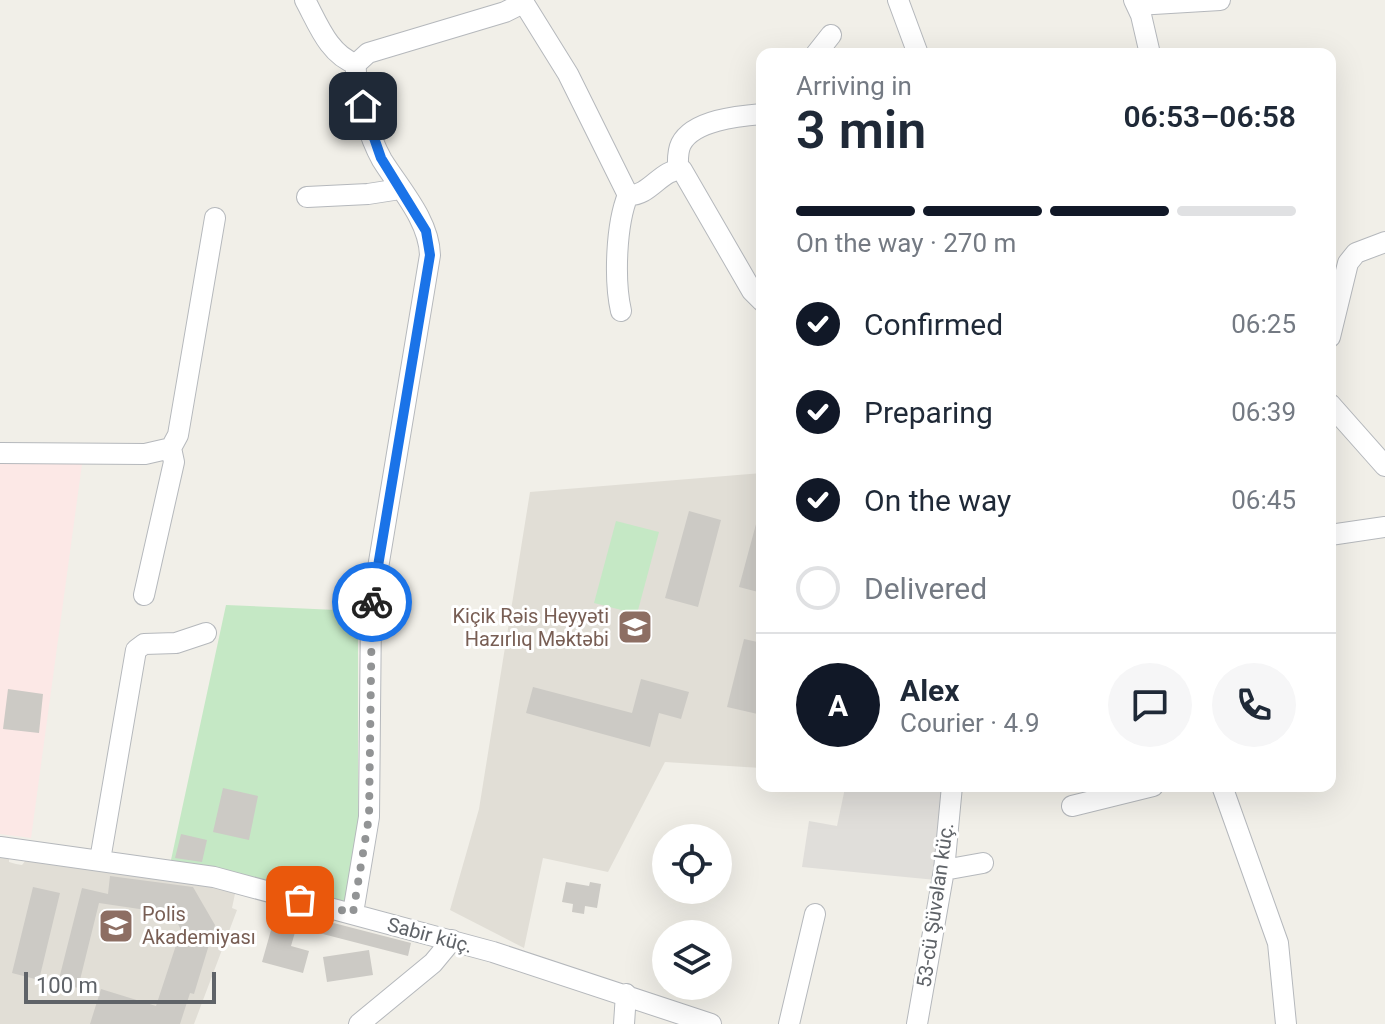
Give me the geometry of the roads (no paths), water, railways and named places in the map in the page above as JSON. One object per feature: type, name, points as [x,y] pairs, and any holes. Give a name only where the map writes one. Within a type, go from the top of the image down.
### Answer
[{"type":"street","points":[[305,0],[332,49],[341,58],[356,64]]},
{"type":"street","points":[[898,0],[916,48]]},
{"type":"street","points":[[1148,48],[1135,3],[1220,0]]},
{"type":"street","points":[[353,913],[369,817],[371,610],[430,255],[426,231],[376,149],[356,84],[356,64],[368,53],[505,12],[522,1],[568,74],[628,195],[622,213],[618,266],[621,311]]},
{"type":"street","points":[[821,48],[831,35]]},
{"type":"street","points":[[678,169],[680,147],[696,130],[756,115]]},
{"type":"street","points":[[628,195],[641,193],[678,169]]},
{"type":"street","points":[[678,169],[685,173],[756,295]]},
{"type":"street","points":[[307,197],[400,189]]},
{"type":"street","points":[[144,595],[174,462],[171,448],[178,435],[215,218]]},
{"type":"street","points":[[1336,312],[1348,263],[1356,253],[1385,242]]},
{"type":"street","points":[[1336,411],[1385,466]]},
{"type":"street","points":[[0,453],[145,454],[171,448]]},
{"type":"street","points":[[1336,534],[1385,527]]},
{"type":"street","points":[[100,860],[136,650],[144,644],[176,643],[206,633]]},
{"type":"street","name":"53-cü Şüvəlan küç.","points":[[917,1024],[944,870],[951,792]]},
{"type":"street","points":[[1072,806],[1129,792]]},
{"type":"street","points":[[1224,792],[1278,943],[1286,1024]]},
{"type":"street","name":"Sabir küç.","points":[[0,847],[198,873],[452,940],[711,1024]]},
{"type":"street","points":[[944,870],[983,863]]},
{"type":"street","points":[[789,1024],[815,914]]},
{"type":"street","points":[[359,1024],[433,963],[452,940]]},
{"type":"street","points":[[624,1024],[626,994]]},
{"type":"place","name":"Kiçik Rəis Heyyəti Hazırlıq Məktəbi","points":[[635,627]]},
{"type":"place","name":"Polis Akademiyası","points":[[116,926]]}]
